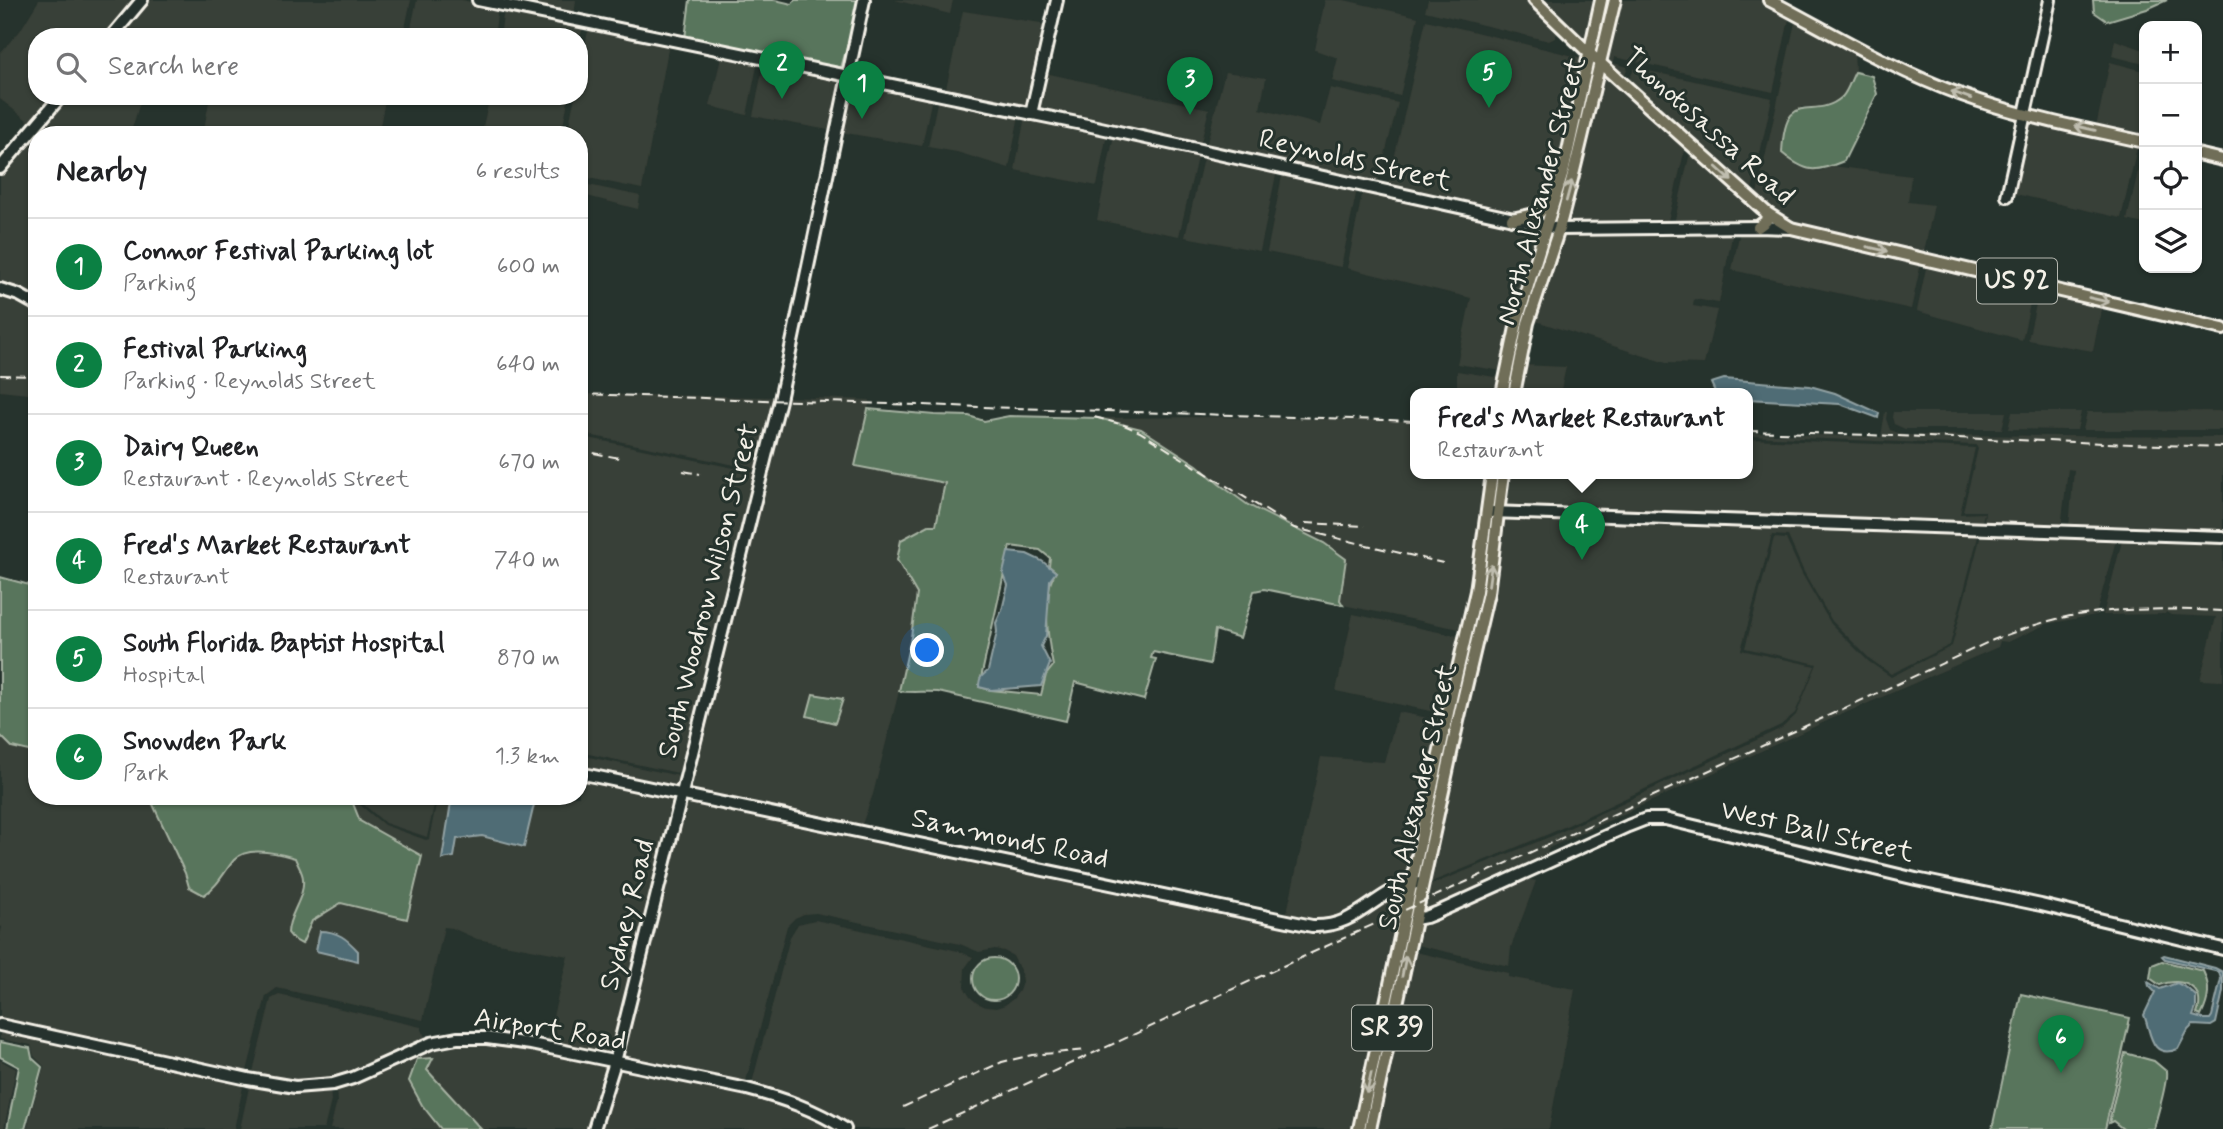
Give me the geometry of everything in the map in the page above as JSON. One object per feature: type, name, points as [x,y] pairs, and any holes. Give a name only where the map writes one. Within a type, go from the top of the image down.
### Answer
[{"type":"main road","name":"Thonotosassa Road","points":[[1534,0],[1767,213],[1791,228]]},
{"type":"main road","name":"North Alexander Street","points":[[1503,388],[1518,318],[1558,189],[1601,0]]},
{"type":"main road","name":"North Alexander Street","points":[[1515,388],[1532,312],[1559,229],[1615,0]]},
{"type":"main road","points":[[1769,0],[1923,80],[1963,96],[2139,141]]},
{"type":"main road","points":[[2202,155],[2223,160]]},
{"type":"main road","points":[[1512,219],[1539,213],[1549,204],[1558,189]]},
{"type":"main road","points":[[1758,227],[1766,221],[1767,213]]},
{"type":"main road","name":"Reynolds Street","points":[[1791,228],[2223,330]]},
{"type":"main road","name":"South Alexander Street","points":[[1492,479],[1493,512]]},
{"type":"main road","name":"South Alexander Street","points":[[1359,1129],[1367,1115],[1384,1038],[1502,479]]},
{"type":"main road","name":"South Alexander Street","points":[[1384,1038],[1415,919],[1417,883]]},
{"type":"main road","name":"South Alexander Street","points":[[1367,1115],[1370,1129]]},
{"type":"street","points":[[119,28],[142,0]]},
{"type":"street","name":"Reynolds Street","points":[[478,0],[1031,114],[1547,227],[1791,228]]},
{"type":"street","name":"South Woodrow Wilson Street","points":[[683,793],[780,400],[864,0]]},
{"type":"street","points":[[1031,114],[1057,0]]},
{"type":"street","points":[[2007,196],[2050,0]]},
{"type":"street","points":[[36,126],[53,105]]},
{"type":"street","points":[[0,168],[28,135]]},
{"type":"street","points":[[0,289],[28,300]]},
{"type":"street","points":[[1493,512],[2223,537]]},
{"type":"street","name":"Sammonds Road","points":[[588,775],[1312,926],[1337,925],[1400,887],[1417,883]]},
{"type":"street","name":"Sydney Road","points":[[594,1129],[615,1062],[683,793]]},
{"type":"street","name":"West Ball Street","points":[[1415,919],[1436,913],[1628,826],[1646,819],[1665,819],[2223,949]]},
{"type":"street","name":"Airport Road","points":[[0,1025],[295,1087],[333,1084],[353,1078],[431,1043],[457,1038],[488,1038],[531,1044],[779,1098],[811,1110],[845,1129]]},
{"type":"shaded area","points":[[39,0],[137,0],[114,28],[28,28],[28,105],[49,105],[32,124],[0,99],[0,53],[20,31]]},
{"type":"shaded area","points":[[146,0],[411,0],[405,28],[123,28]]},
{"type":"shaded area","points":[[417,0],[462,0],[498,8],[495,28],[411,28]]},
{"type":"shaded area","points":[[506,0],[576,0],[574,16]]},
{"type":"shaded area","points":[[895,0],[953,0],[950,14]]},
{"type":"shaded area","points":[[1325,0],[1344,0],[1418,17],[1400,96],[1332,81],[1338,58],[1315,50]]},
{"type":"shaded area","points":[[1428,0],[1529,0],[1559,29],[1555,38],[1549,41],[1425,11]]},
{"type":"shaded area","points":[[1539,0],[1597,0],[1588,47]]},
{"type":"shaded area","points":[[1618,0],[1762,0],[1790,15],[1773,92],[1614,57],[1613,63],[1628,67],[1623,78],[1605,61]]},
{"type":"shaded area","points":[[504,9],[583,25],[582,28],[501,28]]},
{"type":"shaded area","points":[[963,11],[1041,23],[1048,27],[1028,109],[945,93]]},
{"type":"shaded area","points":[[1796,18],[1854,48],[1855,72],[1843,96],[1825,107],[1801,107],[1797,166],[1820,171],[1832,166],[1911,176],[1908,202],[1934,205],[1923,256],[1792,225],[1756,198]]},
{"type":"shaded area","points":[[1426,20],[1582,58],[1560,157],[1545,202],[1537,210],[1511,213],[1388,185]]},
{"type":"shaded area","points":[[589,26],[669,44],[642,189],[588,178],[588,126],[569,126],[573,105],[588,105]]},
{"type":"shaded area","points":[[2115,40],[2139,48],[2139,63],[2112,56]]},
{"type":"shaded area","points":[[722,53],[758,61],[747,115],[710,106]]},
{"type":"shaded area","points":[[764,62],[845,79],[834,131],[753,116]]},
{"type":"shaded area","points":[[2110,62],[2139,70],[2139,137],[2096,127]]},
{"type":"shaded area","points":[[1603,68],[1686,144],[1667,225],[1563,226]]},
{"type":"shaded area","points":[[1635,68],[1772,98],[1751,194],[1630,84]]},
{"type":"shaded area","points":[[1225,72],[1266,78],[1260,109],[1320,125],[1330,88],[1398,103],[1377,186],[1206,147]]},
{"type":"shaded area","points":[[1045,73],[1209,109],[1200,146],[1034,111]]},
{"type":"shaded area","points":[[851,80],[932,97],[922,146],[840,132]]},
{"type":"shaded area","points":[[938,98],[1019,115],[1009,168],[957,152],[928,147]]},
{"type":"shaded area","points":[[57,105],[139,105],[133,126],[40,126]]},
{"type":"shaded area","points":[[208,105],[384,105],[380,126],[205,126]]},
{"type":"shaded area","points":[[488,105],[567,105],[563,126],[483,126]]},
{"type":"shaded area","points":[[1025,116],[1107,133],[1097,186],[1015,170]]},
{"type":"shaded area","points":[[2028,118],[2138,144],[2121,218],[2011,193]]},
{"type":"shaded area","points":[[1114,135],[1198,153],[1179,236],[1097,220]]},
{"type":"shaded area","points":[[28,140],[28,297],[0,285],[0,173]]},
{"type":"shaded area","points":[[1691,148],[1764,215],[1758,223],[1674,224]]},
{"type":"shaded area","points":[[1204,154],[1277,170],[1260,251],[1185,237]]},
{"type":"shaded area","points":[[2139,167],[2139,223],[2127,220]]},
{"type":"shaded area","points":[[1283,171],[1357,189],[1341,267],[1267,252]]},
{"type":"shaded area","points":[[588,185],[640,196],[638,209],[588,196]]},
{"type":"shaded area","points":[[1363,190],[1543,230],[1503,371],[1457,364],[1471,298],[1347,268]]},
{"type":"shaded area","points":[[1733,231],[1719,303],[1694,299],[1693,306],[1717,310],[1704,364],[1666,363],[1533,320],[1561,233]]},
{"type":"shaded area","points":[[1740,231],[1790,232],[1921,263],[1911,309],[1732,270]]},
{"type":"shaded area","points":[[1926,268],[2033,290],[2022,340],[1917,311]]},
{"type":"shaded area","points":[[2039,291],[2102,305],[2093,351],[2028,340]]},
{"type":"shaded area","points":[[0,292],[28,306],[28,394],[0,391]]},
{"type":"shaded area","points":[[1522,365],[1566,367],[1561,388],[1518,388]]},
{"type":"shaded area","points":[[1457,371],[1501,378],[1499,388],[1457,388]]},
{"type":"shaded area","points":[[588,394],[777,397],[759,470],[588,435]]},
{"type":"shaded area","points":[[784,397],[870,400],[856,466],[945,483],[936,525],[929,525],[901,540],[897,560],[917,594],[899,691],[873,794],[861,827],[687,790]]},
{"type":"shaded area","points":[[2223,411],[2223,430],[2083,430],[2087,412]]},
{"type":"shaded area","points":[[1887,412],[1886,419],[1890,430],[1904,435],[2223,437],[2223,534],[2069,527],[2074,470],[2068,469],[2061,527],[1984,524],[1985,511],[1963,511],[1978,449],[1976,445],[1753,436],[1753,433],[1881,437]]},
{"type":"shaded area","points":[[1893,412],[2006,412],[2002,429],[1905,429],[1894,424]]},
{"type":"shaded area","points":[[2012,412],[2081,412],[2077,430],[2064,430],[2008,429]]},
{"type":"shaded area","points":[[1219,417],[1410,421],[1410,479],[1488,479],[1464,630],[1343,605],[1340,601],[1346,559],[1324,543],[1248,505],[1197,465],[1141,429],[1098,418]]},
{"type":"shaded area","points":[[588,438],[758,473],[683,774],[588,754]]},
{"type":"shaded area","points":[[1753,439],[1975,448],[1960,514],[1984,513],[1950,645],[1891,674],[1870,659],[1832,621],[1804,572],[1788,536],[1772,535],[1741,650],[1815,666],[1795,713],[1781,725],[1551,833],[1429,883],[1498,578],[1508,479],[1753,479]]},
{"type":"shaded area","points":[[1502,516],[1496,578],[1426,883],[1428,886],[1552,836],[1782,728],[1796,715],[1817,664],[1745,648],[1774,538],[1786,539],[1802,574],[1831,624],[1868,661],[1891,677],[1952,646],[1982,531],[2117,536],[2096,615],[2047,624],[2008,642],[2000,641],[1998,647],[1831,719],[1549,848],[1544,861],[1419,915]]},
{"type":"shaded area","points":[[2123,537],[2223,541],[2223,681],[2200,680],[2216,617],[2171,615],[2166,612],[2103,615]]},
{"type":"shaded area","points":[[1353,614],[1462,637],[1444,714],[1336,691]]},
{"type":"shaded area","points":[[1398,712],[1443,721],[1408,881],[1348,916],[1325,923],[1286,917],[1321,757],[1384,762]]},
{"type":"shaded area","points":[[0,735],[12,747],[28,751],[28,805],[153,805],[189,887],[237,857],[250,852],[295,858],[303,877],[301,895],[288,926],[288,933],[302,944],[312,921],[341,903],[406,919],[422,856],[360,821],[355,805],[360,805],[384,825],[426,840],[429,839],[436,805],[451,805],[442,859],[454,857],[457,839],[482,836],[524,847],[534,805],[588,805],[588,778],[679,796],[612,1058],[546,1044],[568,956],[477,939],[444,927],[423,1020],[277,988],[266,996],[246,1075],[0,1021]]},
{"type":"shaded area","points":[[588,757],[684,777],[681,789],[588,771]]},
{"type":"shaded area","points":[[685,797],[1325,930],[1351,922],[1390,896],[1407,889],[1356,1129],[851,1129],[839,1121],[751,1087],[790,937],[798,924],[815,920],[958,951],[973,957],[965,968],[964,987],[970,997],[986,1007],[996,1008],[1013,999],[1022,982],[1021,972],[1013,956],[1004,951],[995,949],[979,952],[960,944],[816,913],[795,918],[787,926],[745,1085],[618,1059]]},
{"type":"shaded area","points":[[364,805],[434,805],[427,837],[385,823]]},
{"type":"shaded area","points":[[1523,878],[1536,881],[1511,947],[1509,966],[1412,944],[1417,922]]},
{"type":"shaded area","points":[[1411,951],[1508,973],[1508,977],[1575,989],[1549,1129],[1373,1129]]},
{"type":"shaded area","points":[[279,995],[421,1027],[427,1042],[332,1081],[295,1083],[252,1076],[271,999]]},
{"type":"shaded area","points":[[0,1028],[244,1082],[234,1129],[27,1129],[44,1066],[34,1056],[31,1045],[0,1039]]},
{"type":"shaded area","points":[[457,1042],[505,1044],[610,1065],[590,1129],[481,1129],[427,1070],[433,1058],[417,1059],[422,1105],[441,1129],[330,1129],[337,1102],[336,1086],[432,1047]]},
{"type":"shaded area","points":[[0,1060],[16,1069],[4,1129],[0,1129]]},
{"type":"shaded area","points":[[617,1066],[778,1101],[839,1129],[597,1129]]},
{"type":"shaded area","points":[[250,1083],[330,1088],[331,1101],[324,1129],[240,1129]]},
{"type":"green space","points":[[690,0],[775,0],[792,4],[795,0],[861,0],[840,71],[685,38]]},
{"type":"green space","points":[[2093,0],[2167,0],[2107,21],[2094,12]]},
{"type":"green space","points":[[1855,72],[1872,76],[1877,94],[1844,161],[1825,168],[1811,169],[1782,153],[1784,132],[1795,112],[1831,104],[1842,97]]},
{"type":"green space","points":[[868,409],[969,416],[984,421],[1009,416],[1098,418],[1141,429],[1197,465],[1248,505],[1324,543],[1346,559],[1340,600],[1343,605],[1264,589],[1254,591],[1240,638],[1215,630],[1210,664],[1153,652],[1151,658],[1156,659],[1144,700],[1075,682],[1066,721],[938,692],[899,691],[917,594],[897,560],[901,540],[929,525],[936,525],[945,483],[855,466]],"holes":[[[1010,546],[1040,550],[1050,558],[1049,566],[1056,572],[1051,581],[1047,604],[1053,666],[1046,675],[1041,695],[979,687]]]},
{"type":"green space","points":[[0,577],[28,585],[28,751],[12,747],[0,735]]},
{"type":"green space","points":[[813,694],[843,699],[835,723],[807,716]]},
{"type":"green space","points":[[153,805],[354,805],[360,821],[422,856],[407,919],[341,903],[312,921],[302,944],[288,933],[303,886],[302,874],[295,858],[255,851],[240,855],[204,895],[189,887]]},
{"type":"green space","points":[[994,958],[1009,964],[1015,979],[1009,994],[994,1000],[979,994],[973,979],[979,964]]},
{"type":"green space","points":[[2162,961],[2203,971],[2208,994],[2201,1016],[2197,1014],[2199,997],[2190,986],[2176,982],[2160,985],[2150,978],[2152,965]]},
{"type":"green space","points":[[2021,994],[2130,1018],[2105,1129],[1992,1129]]},
{"type":"green space","points":[[0,1042],[30,1048],[32,1058],[42,1067],[25,1129],[7,1129],[19,1067],[0,1057]]},
{"type":"green space","points":[[2125,1053],[2154,1061],[2166,1071],[2154,1129],[2123,1129],[2113,1121],[2109,1123]]},
{"type":"green space","points":[[433,1058],[427,1070],[481,1129],[441,1129],[422,1105],[409,1081],[417,1059]]},
{"type":"water","points":[[1724,379],[1810,386],[1835,393],[1879,413],[1878,418],[1840,404],[1753,399],[1753,388],[1713,388],[1711,383]]},
{"type":"water","points":[[1008,552],[1027,554],[1056,572],[1050,580],[1046,636],[1041,646],[1050,664],[1041,686],[991,690],[979,687],[979,684],[988,671],[997,632],[996,623],[1008,585],[1003,573]]},
{"type":"water","points":[[451,805],[534,805],[524,847],[482,836],[457,839],[454,857],[442,859]]},
{"type":"water","points":[[320,931],[332,932],[346,939],[358,951],[358,961],[316,951]]},
{"type":"water","points":[[2162,956],[2223,972],[2223,991],[2216,1023],[2211,1026],[2193,1025],[2178,1049],[2169,1051],[2157,1048],[2150,1036],[2144,1015],[2155,992],[2148,982],[2160,989],[2177,983],[2187,988],[2196,996],[2193,1016],[2210,1019],[2221,979],[2219,972],[2165,959]]},
{"type":"railway","points":[[0,375],[28,376]]},
{"type":"railway","points":[[588,394],[1410,421]]},
{"type":"railway","points":[[1094,417],[1140,432],[1294,528],[1443,563]]},
{"type":"railway","points":[[1753,431],[2223,447]]},
{"type":"railway","points":[[588,452],[619,458]]},
{"type":"railway","points":[[683,471],[700,474]]},
{"type":"railway","points":[[1305,523],[1365,526]]},
{"type":"railway","points":[[928,1129],[1993,640],[2047,621],[2085,614],[2144,610],[2223,611]]},
{"type":"railway","points":[[903,1107],[1002,1062],[1032,1055],[1087,1050]]},
{"type":"place","name":"Festival Parking","points":[[782,99]]},
{"type":"place","name":"South Florida Baptist Hospital","points":[[1489,108]]},
{"type":"place","name":"Dairy Queen","points":[[1190,115]]},
{"type":"place","name":"Connor Festival Parking lot","points":[[862,119]]},
{"type":"place","name":"Fred's Market Restaurant","points":[[1582,560]]},
{"type":"place","name":"Snowden Park","points":[[2061,1073]]}]
